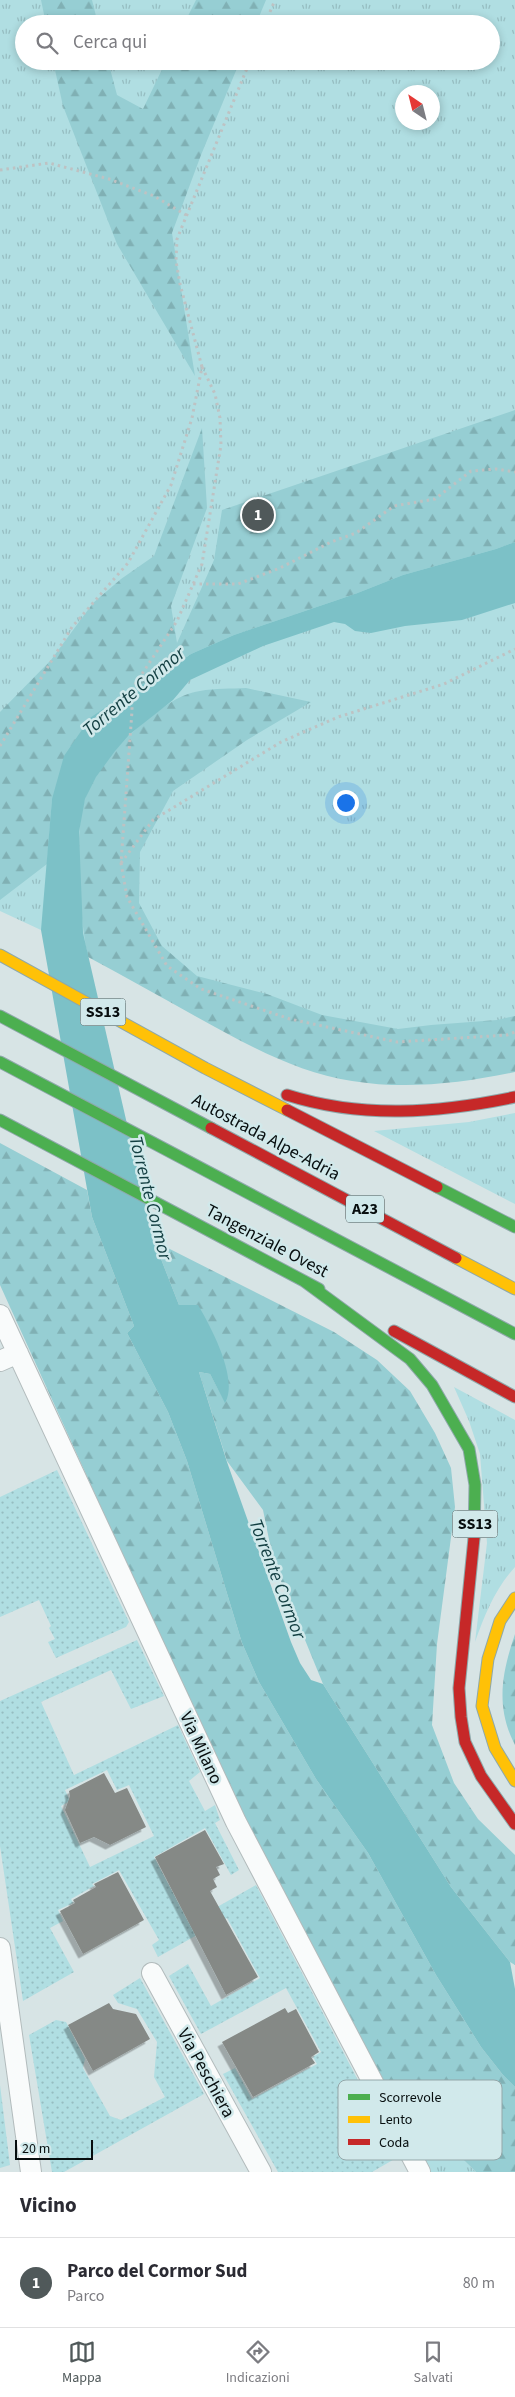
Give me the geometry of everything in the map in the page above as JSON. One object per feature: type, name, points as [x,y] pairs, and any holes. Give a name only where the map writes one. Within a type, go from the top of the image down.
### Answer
[{"type":"highway","name":"SS13","points":[[0,955],[205,1068],[515,1227]]},
{"type":"highway","name":"Autostrada Alpe-Adria","points":[[0,1016],[515,1289]]},
{"type":"highway","name":"A23","points":[[0,1062],[515,1334]]},
{"type":"highway","points":[[205,1068],[276,1092],[334,1108],[406,1112],[494,1102],[515,1097]]},
{"type":"highway","name":"Tangenziale Ovest","points":[[0,1120],[232,1242],[515,1397]]},
{"type":"highway","name":"SS13","points":[[304,1281],[410,1359],[432,1385],[469,1450],[475,1485],[475,1527],[459,1688],[461,1718],[465,1742],[481,1776],[515,1824]]},
{"type":"highway","points":[[515,1598],[500,1621],[488,1659],[482,1706],[495,1748],[515,1781]]},
{"type":"street","name":"Via Milano","points":[[0,1315],[9,1357],[236,1822],[372,2080]]},
{"type":"street","points":[[0,1948],[2,1979],[31,2172]]},
{"type":"street","name":"Via Peschiera","points":[[152,1973],[260,2172]]},
{"type":"street","name":"Via Milano","points":[[414,2160],[420,2172]]},
{"type":"path","points":[[269,15],[275,0]]},
{"type":"path","points":[[246,70],[177,239],[176,261],[187,317],[202,367],[217,402],[220,418],[221,445],[202,564],[177,621],[132,689],[132,711],[120,863],[127,897],[167,966],[201,989],[290,1019],[397,1042],[507,1035],[515,1032]]},
{"type":"path","points":[[0,170],[49,163],[108,179],[154,196],[186,215]]},
{"type":"path","points":[[0,746],[72,627],[128,562],[171,485],[192,418],[202,367]]},
{"type":"path","points":[[193,584],[238,584],[280,568],[356,533],[394,506],[435,499],[471,471],[496,469],[515,472]]},
{"type":"path","points":[[120,863],[153,820],[281,742],[338,717],[444,684],[515,649]]},
{"type":"green space","points":[[0,0],[515,0],[515,1068],[467,1079],[41,930],[0,911]]},
{"type":"green space","points":[[41,0],[92,0],[96,15],[44,15]]},
{"type":"green space","points":[[196,0],[266,0],[260,15],[188,15]]},
{"type":"green space","points":[[55,70],[110,70],[117,95],[143,109],[162,70],[236,70],[201,155],[172,233],[195,376],[117,244],[63,106]]},
{"type":"green space","points":[[515,410],[515,542],[403,575],[355,594],[234,635],[191,654],[160,676],[132,689],[52,799],[47,864],[0,900],[0,712],[51,660],[93,603],[121,579],[154,556],[202,428],[207,508],[171,606],[177,643],[214,560],[222,510]]},
{"type":"green space","points":[[246,688],[311,702],[247,740],[173,791],[140,852],[139,903],[162,946],[197,976],[267,994],[322,1015],[398,1029],[497,1020],[515,1016],[515,1072],[455,1082],[414,1085],[373,1084],[331,1077],[271,1056],[88,957],[80,900],[79,834],[81,815],[89,788],[101,768],[133,731],[169,703],[184,695],[200,691]]},
{"type":"green space","points":[[515,1113],[515,1204],[374,1131],[469,1122]]},
{"type":"green space","points":[[0,1143],[87,1190],[92,1217],[134,1326],[127,1333],[168,1412],[187,1461],[242,1643],[259,1682],[316,1779],[368,1853],[436,1975],[481,2047],[515,2087],[515,2172],[476,2172],[464,2160],[502,2160],[502,2080],[382,2080],[377,2075],[225,1780],[0,1285]]},
{"type":"green space","points":[[154,1241],[334,1332],[377,1360],[410,1391],[435,1433],[451,1468],[455,1507],[437,1644],[432,1725],[454,1783],[478,1819],[515,1855],[515,1965],[510,1962],[451,1887],[323,1684],[274,1564],[263,1510],[227,1461],[199,1372],[210,1374],[225,1402],[179,1305]]},
{"type":"green space","points":[[454,1387],[515,1420],[515,1567],[491,1602],[475,1642],[487,1543],[480,1454],[469,1421]]},
{"type":"green space","points":[[57,1470],[129,1622],[126,1627],[56,1658],[48,1642],[55,1639],[39,1600],[0,1617],[0,1497]]},
{"type":"green space","points":[[515,1634],[515,1745],[505,1717],[503,1690],[507,1662]]},
{"type":"green space","points":[[137,1640],[164,1696],[131,1709],[111,1670],[41,1702],[74,1775],[178,1725],[200,1772],[189,1781],[205,1811],[215,1805],[220,1820],[215,1823],[239,1870],[231,1875],[205,1828],[154,1857],[189,1923],[256,1885],[358,2080],[338,2080],[338,2160],[393,2160],[372,2172],[278,2172],[223,2074],[235,2068],[252,2099],[317,2064],[313,2057],[321,2052],[286,1988],[201,2034],[169,1976],[188,1964],[211,2006],[260,1978],[227,1918],[158,1957],[152,1945],[159,1940],[119,1870],[92,1884],[94,1886],[71,1899],[73,1903],[58,1910],[63,1921],[50,1928],[74,1972],[23,2001],[0,1846],[0,1701]],"holes":[[[107,1770],[117,1790],[129,1785],[154,1836],[90,1867],[61,1806],[70,1801],[65,1790]]]},
{"type":"green space","points":[[140,1978],[204,2094],[64,2172],[52,2172],[29,2035],[56,2020],[66,2022],[85,2059],[83,2068],[110,2116],[121,2120],[165,2097],[154,2077],[157,2042],[137,2009],[118,2003],[113,1995]]},
{"type":"green space","points":[[0,2085],[10,2165],[0,2168]]},
{"type":"green space","points":[[423,2160],[464,2160],[476,2172],[429,2172]]},
{"type":"water","name":"Torrente Cormor","points":[[515,542],[515,603],[462,620],[405,626],[371,633],[355,631],[345,624],[334,622],[263,646],[190,680],[173,700],[130,734],[96,777],[85,799],[79,832],[83,933],[154,1241],[179,1305],[198,1305],[216,1339],[226,1367],[229,1381],[225,1403],[210,1374],[199,1372],[227,1462],[300,1663],[311,1680],[323,1684],[451,1887],[510,1962],[515,1989],[515,2087],[481,2047],[436,1975],[368,1853],[316,1779],[259,1682],[242,1643],[187,1461],[168,1412],[127,1333],[134,1326],[92,1217],[41,930],[52,799],[64,756],[90,718],[132,689],[160,676],[191,654],[234,635],[355,594],[403,575]]},
{"type":"building","points":[[104,1773],[115,1793],[127,1788],[146,1827],[110,1845],[94,1837],[80,1843],[65,1810],[70,1796],[69,1791]]},
{"type":"building","points":[[205,1830],[224,1864],[216,1867],[220,1875],[213,1879],[217,1887],[210,1891],[258,1977],[226,1995],[155,1857]]},
{"type":"building","points":[[118,1872],[144,1920],[83,1954],[60,1911],[75,1903],[73,1900],[96,1887],[94,1884]]},
{"type":"building","points":[[109,2003],[113,2009],[136,2014],[150,2039],[93,2071],[68,2025]]},
{"type":"building","points":[[285,2008],[288,2013],[296,2009],[319,2052],[311,2057],[315,2063],[253,2097],[222,2042]]},
{"type":"traffic: fast","points":[[0,1016],[211,1128]]},
{"type":"traffic: fast","points":[[0,1062],[515,1334]]},
{"type":"traffic: fast","points":[[0,1120],[319,1289]]},
{"type":"traffic: fast","points":[[437,1187],[515,1227]]},
{"type":"traffic: fast","points":[[304,1281],[410,1359],[432,1385],[469,1449],[475,1485],[474,1538]]},
{"type":"traffic: slow","points":[[0,955],[205,1068],[287,1110]]},
{"type":"traffic: slow","points":[[456,1258],[515,1289]]},
{"type":"traffic: slow","points":[[515,1598],[500,1621],[488,1659],[482,1706],[495,1748],[515,1781]]},
{"type":"traffic: jam","points":[[287,1095],[315,1103],[344,1108],[401,1111],[458,1107],[515,1097]]},
{"type":"traffic: jam","points":[[287,1110],[437,1187]]},
{"type":"traffic: jam","points":[[211,1128],[456,1258]]},
{"type":"traffic: jam","points":[[394,1331],[515,1397]]},
{"type":"traffic: jam","points":[[474,1538],[459,1688],[461,1717],[465,1742],[481,1776],[515,1824]]},
{"type":"place","name":"Parco del Cormor Sud","points":[[258,515]]}]
